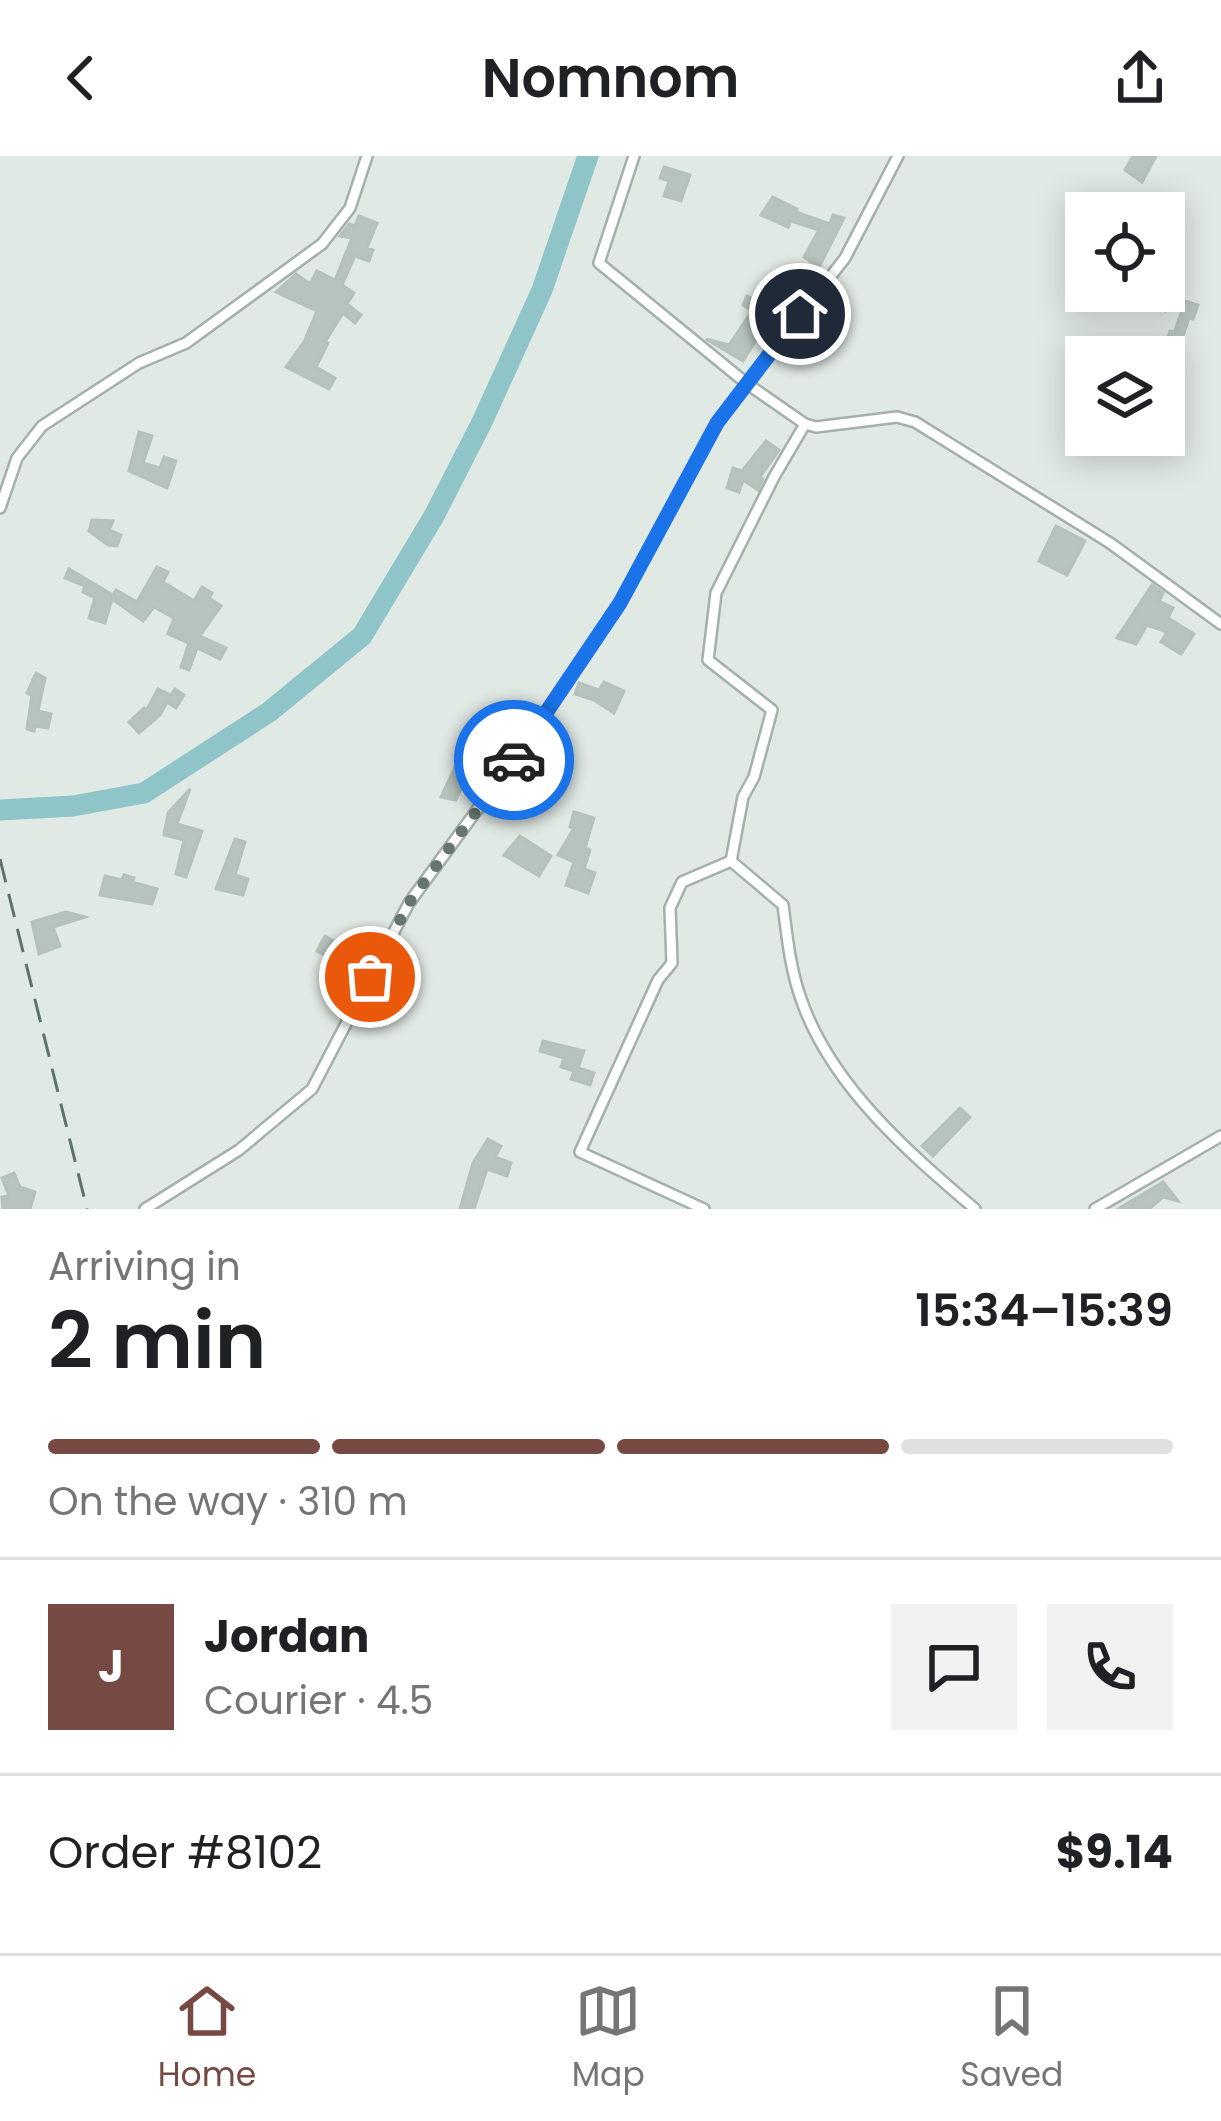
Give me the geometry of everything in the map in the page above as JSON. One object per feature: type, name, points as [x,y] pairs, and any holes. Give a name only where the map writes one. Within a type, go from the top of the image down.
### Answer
[{"type":"street","points":[[0,508],[17,458],[42,426],[139,363],[186,343],[322,244],[350,208],[367,156]]},
{"type":"street","points":[[634,156],[599,262],[746,383],[805,424],[832,428],[863,419],[897,417],[915,422],[1110,543],[1221,624]]},
{"type":"street","points":[[146,1209],[239,1150],[312,1089],[409,903],[536,729],[620,603],[717,423],[844,259],[898,156]]},
{"type":"street","points":[[731,861],[743,797],[754,777],[772,710],[708,660],[716,593],[773,477],[805,424]]},
{"type":"street","points":[[704,1209],[580,1152],[658,980],[672,964],[670,908],[682,883],[731,861]]},
{"type":"street","points":[[731,861],[783,905],[800,998],[832,1060],[884,1126],[975,1209]]},
{"type":"street","points":[[1095,1209],[1221,1136]]},
{"type":"building","points":[[1133,156],[1156,156],[1142,182],[1125,170]]},
{"type":"building","points":[[664,167],[690,175],[681,201],[664,196],[669,181],[660,178]]},
{"type":"building","points":[[773,197],[796,212],[830,224],[833,215],[844,218],[819,267],[804,257],[819,230],[791,221],[788,227],[761,215]]},
{"type":"building","points":[[359,216],[377,223],[367,248],[373,250],[369,261],[355,256],[342,285],[354,293],[347,304],[361,315],[355,323],[343,313],[316,367],[335,378],[329,389],[286,367],[304,342],[317,311],[276,292],[296,274],[310,284],[317,271],[335,280],[352,238],[340,236],[349,224],[355,226]]},
{"type":"building","points":[[830,295],[844,305],[830,335],[816,325]]},
{"type":"building","points":[[747,296],[774,312],[743,361],[706,339],[729,345],[752,311],[743,305]]},
{"type":"building","points":[[1185,301],[1198,305],[1183,336],[1168,336],[1170,331],[1178,333]]},
{"type":"building","points":[[139,432],[152,436],[143,463],[160,468],[164,457],[176,461],[167,488],[129,471]]},
{"type":"building","points":[[766,441],[779,450],[760,477],[758,490],[743,480],[739,492],[727,488],[733,468],[742,471]]},
{"type":"building","points":[[92,520],[113,521],[109,530],[121,535],[117,546],[89,531]]},
{"type":"building","points":[[1056,526],[1085,541],[1067,575],[1039,561]]},
{"type":"building","points":[[157,567],[168,572],[163,582],[194,601],[202,587],[221,606],[200,636],[226,648],[220,659],[197,648],[189,670],[181,667],[189,643],[168,634],[174,618],[154,607],[143,621],[112,599],[105,623],[89,618],[95,598],[83,592],[85,586],[65,578],[69,569],[113,595],[116,590],[137,602]]},
{"type":"building","points":[[1152,585],[1163,593],[1159,601],[1173,608],[1168,618],[1194,634],[1181,654],[1161,642],[1167,632],[1147,625],[1136,644],[1117,638]]},
{"type":"building","points":[[36,673],[45,678],[38,711],[51,714],[48,728],[35,726],[34,731],[27,729],[32,695],[27,693]]},
{"type":"building","points":[[604,682],[624,691],[614,713],[575,694],[579,683],[599,690]]},
{"type":"building","points":[[158,689],[171,695],[175,689],[184,695],[176,708],[167,702],[139,733],[129,722],[144,708],[146,711]]},
{"type":"building","points":[[468,740],[501,761],[489,778],[471,766],[456,800],[441,797]]},
{"type":"building","points":[[190,789],[177,824],[202,831],[186,877],[176,874],[184,840],[164,835],[168,813]]},
{"type":"building","points":[[574,812],[594,818],[585,848],[590,850],[584,869],[595,873],[588,893],[566,885],[574,862],[558,855],[574,828],[570,827]]},
{"type":"building","points":[[520,836],[551,856],[539,876],[504,855]]},
{"type":"building","points":[[235,839],[245,842],[235,875],[248,879],[243,895],[216,889]]},
{"type":"building","points":[[124,875],[157,889],[152,904],[100,895],[105,876],[122,880]]},
{"type":"building","points":[[66,912],[85,917],[53,927],[60,946],[39,954],[32,922]]},
{"type":"building","points":[[325,936],[349,950],[344,965],[317,951]]},
{"type":"building","points":[[543,1041],[584,1051],[578,1068],[594,1073],[590,1085],[571,1079],[574,1071],[561,1067],[564,1058],[540,1051]]},
{"type":"building","points":[[960,1108],[970,1117],[933,1156],[922,1146]]},
{"type":"building","points":[[488,1139],[501,1146],[495,1157],[511,1163],[507,1176],[487,1169],[474,1209],[460,1209],[473,1163]]},
{"type":"building","points":[[14,1173],[20,1187],[35,1192],[30,1209],[3,1209],[2,1197],[9,1196],[2,1178]]},
{"type":"building","points":[[1163,1182],[1178,1201],[1163,1197],[1149,1209],[1118,1209]]},
{"type":"waterway","points":[[0,810],[73,806],[144,793],[269,712],[362,636],[434,516],[482,422],[542,290],[588,156]]},
{"type":"railway","points":[[0,859],[87,1209]]},
{"type":"way so far","points":[[370,977],[409,903],[514,760]]},
{"type":"route","points":[[514,760],[620,603],[717,423],[800,314]]}]
